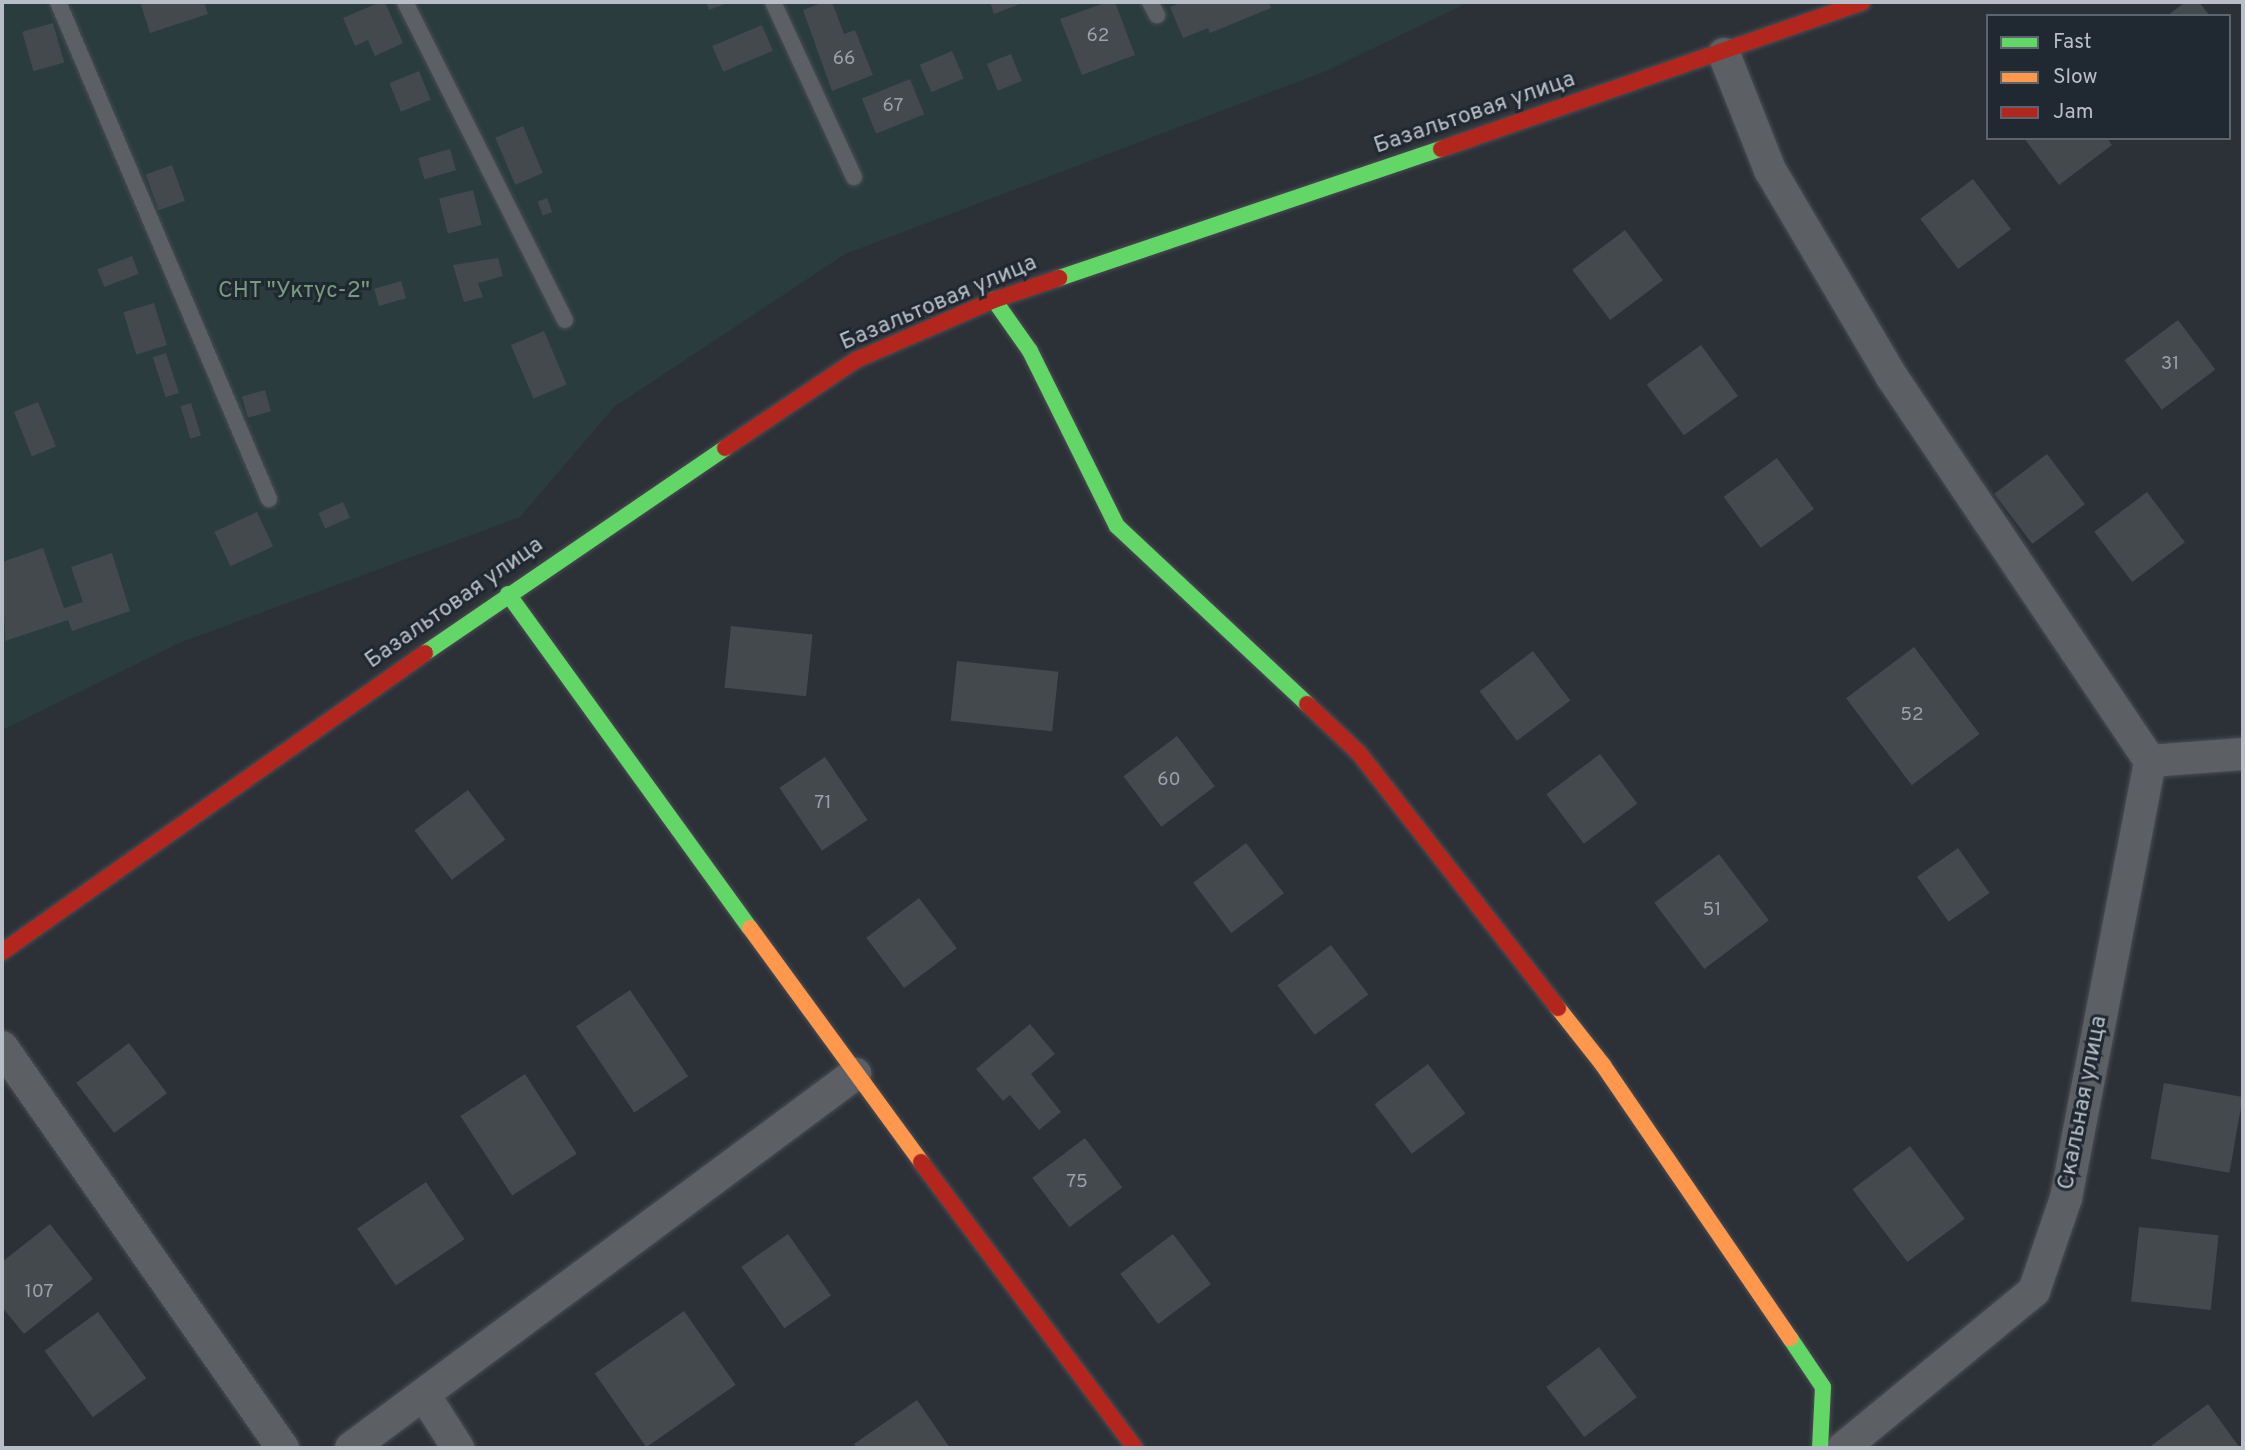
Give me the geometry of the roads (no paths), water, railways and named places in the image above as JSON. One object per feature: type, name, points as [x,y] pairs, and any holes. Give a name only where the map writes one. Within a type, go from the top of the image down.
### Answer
[{"type":"street","name":"Базальтовая улица","points":[[2,952],[508,594],[856,360],[994,300],[1724,54],[1862,2]]},
{"type":"street","points":[[1724,54],[1770,170],[1892,377],[2150,761],[2243,754]]},
{"type":"street","points":[[994,300],[1030,351],[1117,526],[1358,752],[1603,1065],[1823,1387],[1820,1448]]},
{"type":"street","points":[[508,594],[855,1074],[1135,1448]]},
{"type":"street","name":"Скальная улица","points":[[1843,1448],[2034,1291],[2066,1198],[2150,761]]},
{"type":"street","points":[[2,1047],[283,1448]]},
{"type":"street","points":[[351,1448],[425,1396],[855,1074]]},
{"type":"street","points":[[425,1396],[458,1448]]},
{"type":"lane","points":[[58,2],[269,499]]},
{"type":"lane","points":[[405,2],[565,320]]},
{"type":"lane","points":[[773,2],[854,177]]},
{"type":"park label","name":"СНТ \"Уктус-2\"","points":[[294,292]]}]
